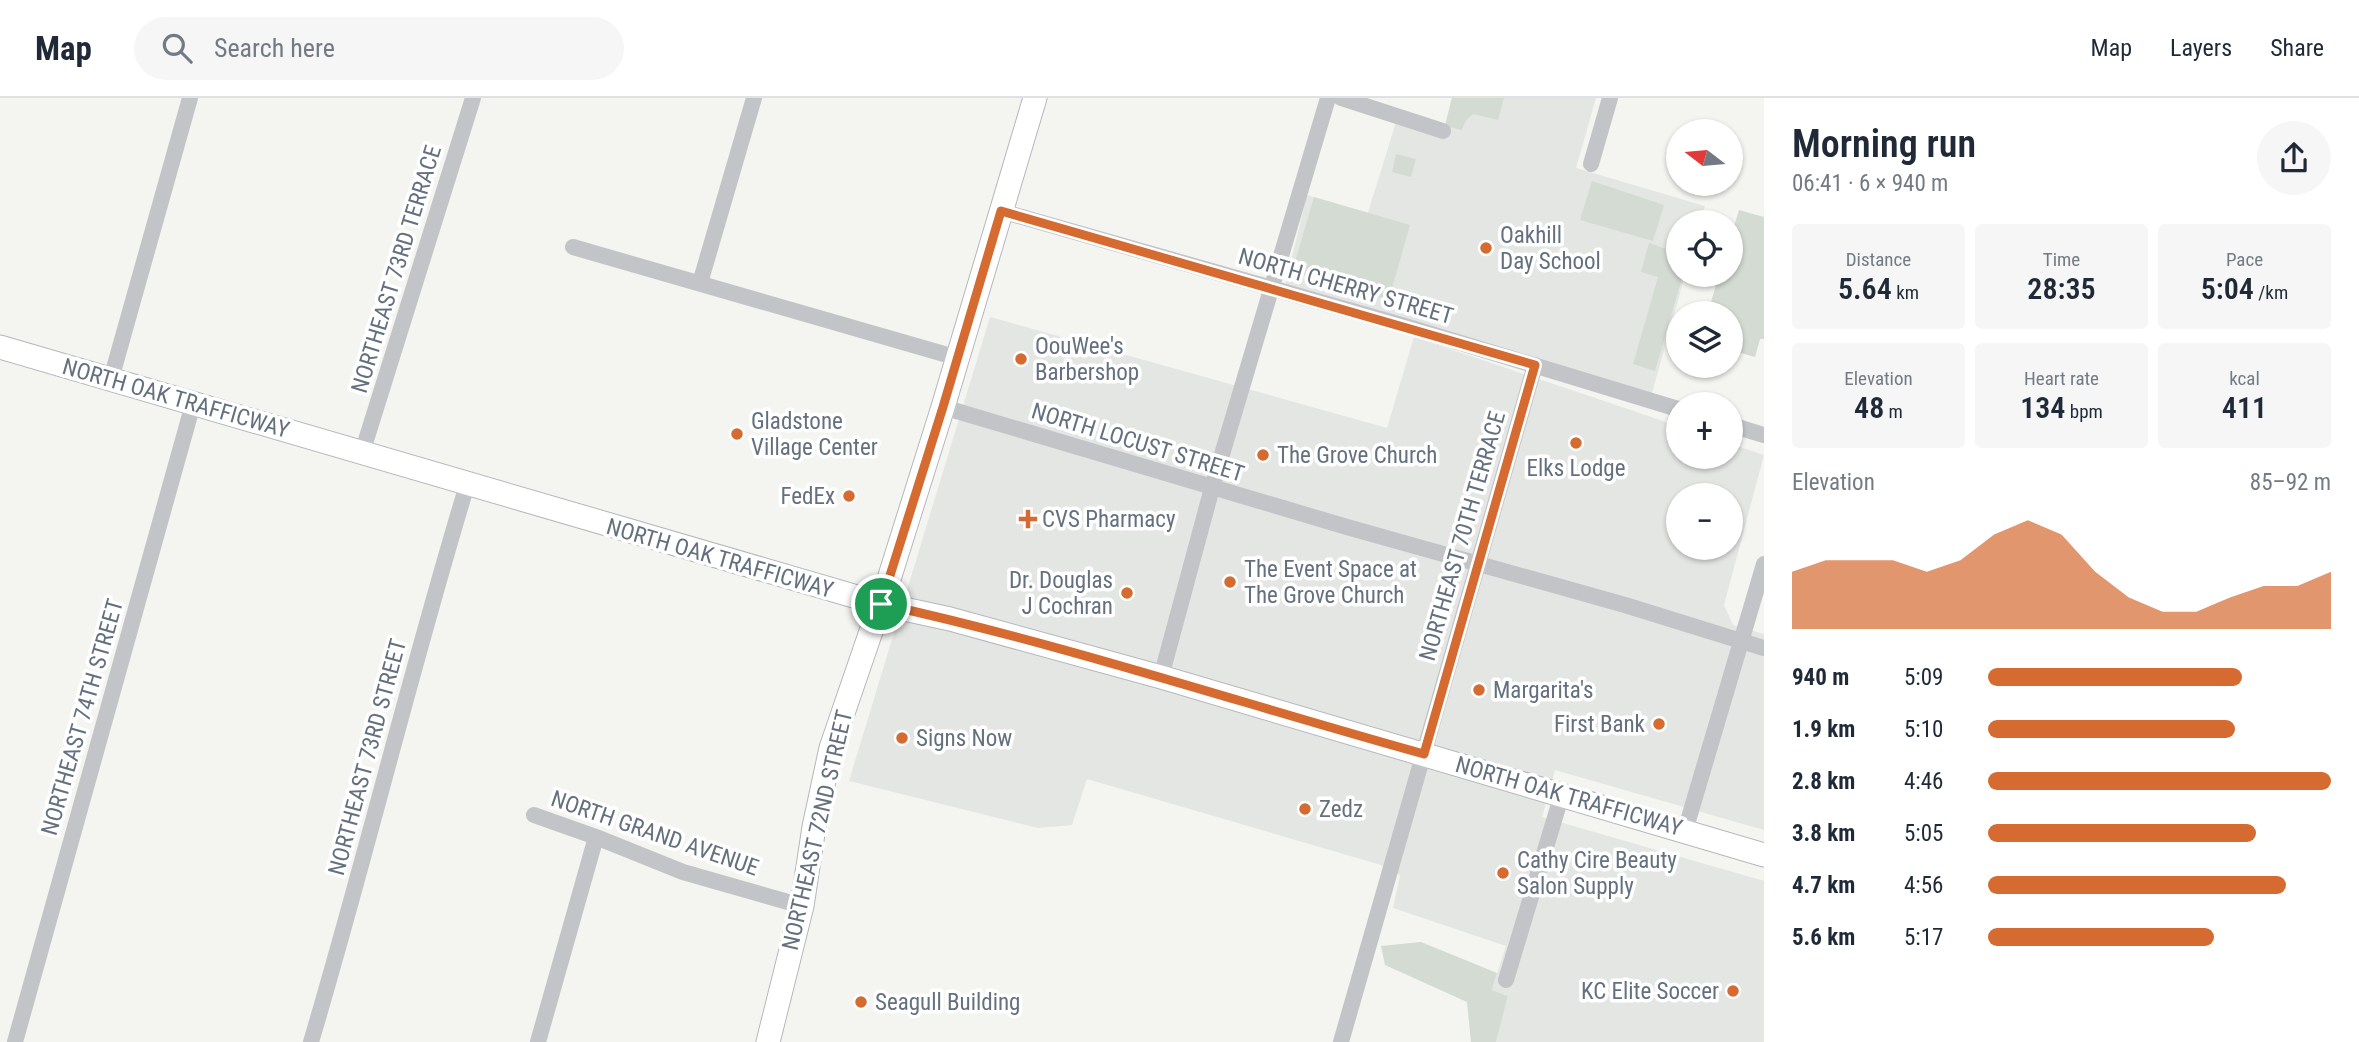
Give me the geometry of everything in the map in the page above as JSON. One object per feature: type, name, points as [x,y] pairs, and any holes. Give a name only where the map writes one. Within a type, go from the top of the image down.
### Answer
[{"type":"main road","name":"NORTHEAST 72ND STREET","points":[[768,1042],[802,906],[814,827],[831,748],[881,604],[943,407],[1035,98]]},
{"type":"main road","name":"NORTH OAK TRAFFICWAY","points":[[0,347],[881,604],[950,619],[1161,677],[1764,855]]},
{"type":"street","points":[[111,379],[190,98]]},
{"type":"street","name":"NORTHEAST 73RD TERRACE","points":[[362,453],[473,98]]},
{"type":"street","points":[[700,283],[754,98]]},
{"type":"street","points":[[1161,677],[1212,488],[1328,98]]},
{"type":"street","points":[[1341,98],[1443,131]]},
{"type":"street","points":[[1591,164],[1610,98]]},
{"type":"street","name":"NORTH CHERRY STREET","points":[[1001,211],[1666,405]]},
{"type":"street","points":[[573,247],[958,358]]},
{"type":"street","name":"NORTHEAST 70TH TERRACE","points":[[1341,1042],[1535,365]]},
{"type":"street","name":"NORTHEAST 74TH STREET","points":[[15,1042],[193,404]]},
{"type":"street","name":"NORTH LOCUST STREET","points":[[943,407],[1764,648]]},
{"type":"street","points":[[1743,429],[1764,435]]},
{"type":"street","name":"NORTHEAST 73RD STREET","points":[[311,1042],[344,932],[427,618],[467,485]]},
{"type":"street","points":[[1685,831],[1764,564]]},
{"type":"street","points":[[1506,980],[1562,794]]},
{"type":"street","name":"NORTH GRAND AVENUE","points":[[534,815],[596,836],[683,872],[802,906]]},
{"type":"street","points":[[538,1042],[596,836]]},
{"type":"shaded area","name":"Oakhill Day School","points":[[1452,98],[1596,98],[1576,168],[1705,206],[1704,210],[1666,210],[1666,287],[1682,287],[1678,301],[1666,301],[1666,343],[1652,393],[1285,286],[1307,195],[1368,213],[1399,112],[1445,125]]},
{"type":"shaded area","points":[[1452,98],[1504,98],[1498,120],[1473,114],[1466,120],[1462,130],[1445,126]]},
{"type":"shaded area","points":[[1396,154],[1416,159],[1411,177],[1392,172]]},
{"type":"shaded area","points":[[1592,181],[1664,205],[1653,241],[1580,220]]},
{"type":"shaded area","points":[[1314,197],[1410,225],[1390,295],[1383,298],[1292,272]]},
{"type":"shaded area","points":[[1743,211],[1764,217],[1764,339],[1760,339],[1755,357],[1743,354],[1743,301],[1711,301],[1715,287],[1743,287]]},
{"type":"shaded area","points":[[1649,243],[1666,249],[1666,287],[1680,287],[1675,301],[1666,301],[1666,333],[1655,371],[1633,364],[1658,277],[1641,272]]},
{"type":"shaded area","points":[[990,317],[1387,428],[1414,337],[1666,422],[1666,469],[1743,469],[1743,448],[1764,455],[1743,534],[1743,483],[1666,483],[1666,560],[1736,560],[1724,605],[1733,625],[1764,634],[1764,830],[1555,770],[1542,817],[1764,881],[1764,1042],[1496,1042],[1508,996],[1492,990],[1506,946],[1393,908],[1400,875],[1381,865],[1087,779],[1072,825],[1038,828],[849,781]]},
{"type":"shaded area","points":[[1421,942],[1497,973],[1492,990],[1508,996],[1496,1042],[1471,1042],[1467,1002],[1385,965],[1381,946]]},
{"type":"place","name":"Oakhill Day School","points":[[1486,248]]},
{"type":"place","name":"OouWee's Barbershop","points":[[1021,359]]},
{"type":"place","name":"Gladstone Village Center","points":[[737,434]]},
{"type":"place","name":"Elks Lodge","points":[[1576,443]]},
{"type":"place","name":"The Grove Church","points":[[1263,455]]},
{"type":"place","name":"FedEx","points":[[849,496]]},
{"type":"place","name":"CVS Pharmacy","points":[[1028,519]]},
{"type":"place","name":"The Event Space at The Grove Church","points":[[1230,582]]},
{"type":"place","name":"Dr. Douglas J Cochran","points":[[1127,593]]},
{"type":"place","name":"Margarita's","points":[[1479,690]]},
{"type":"place","name":"First Bank","points":[[1659,724]]},
{"type":"place","name":"Signs Now","points":[[902,738]]},
{"type":"place","name":"Zedz","points":[[1305,809]]},
{"type":"place","name":"Cathy Cire Beauty Salon Supply","points":[[1503,873]]},
{"type":"place","name":"KC Elite Soccer","points":[[1733,991]]},
{"type":"place","name":"Seagull Building","points":[[861,1002]]},
{"type":"route","points":[[1001,211],[1535,365],[1476,564],[1424,754],[1161,677],[950,619],[881,604],[1001,211]]}]
